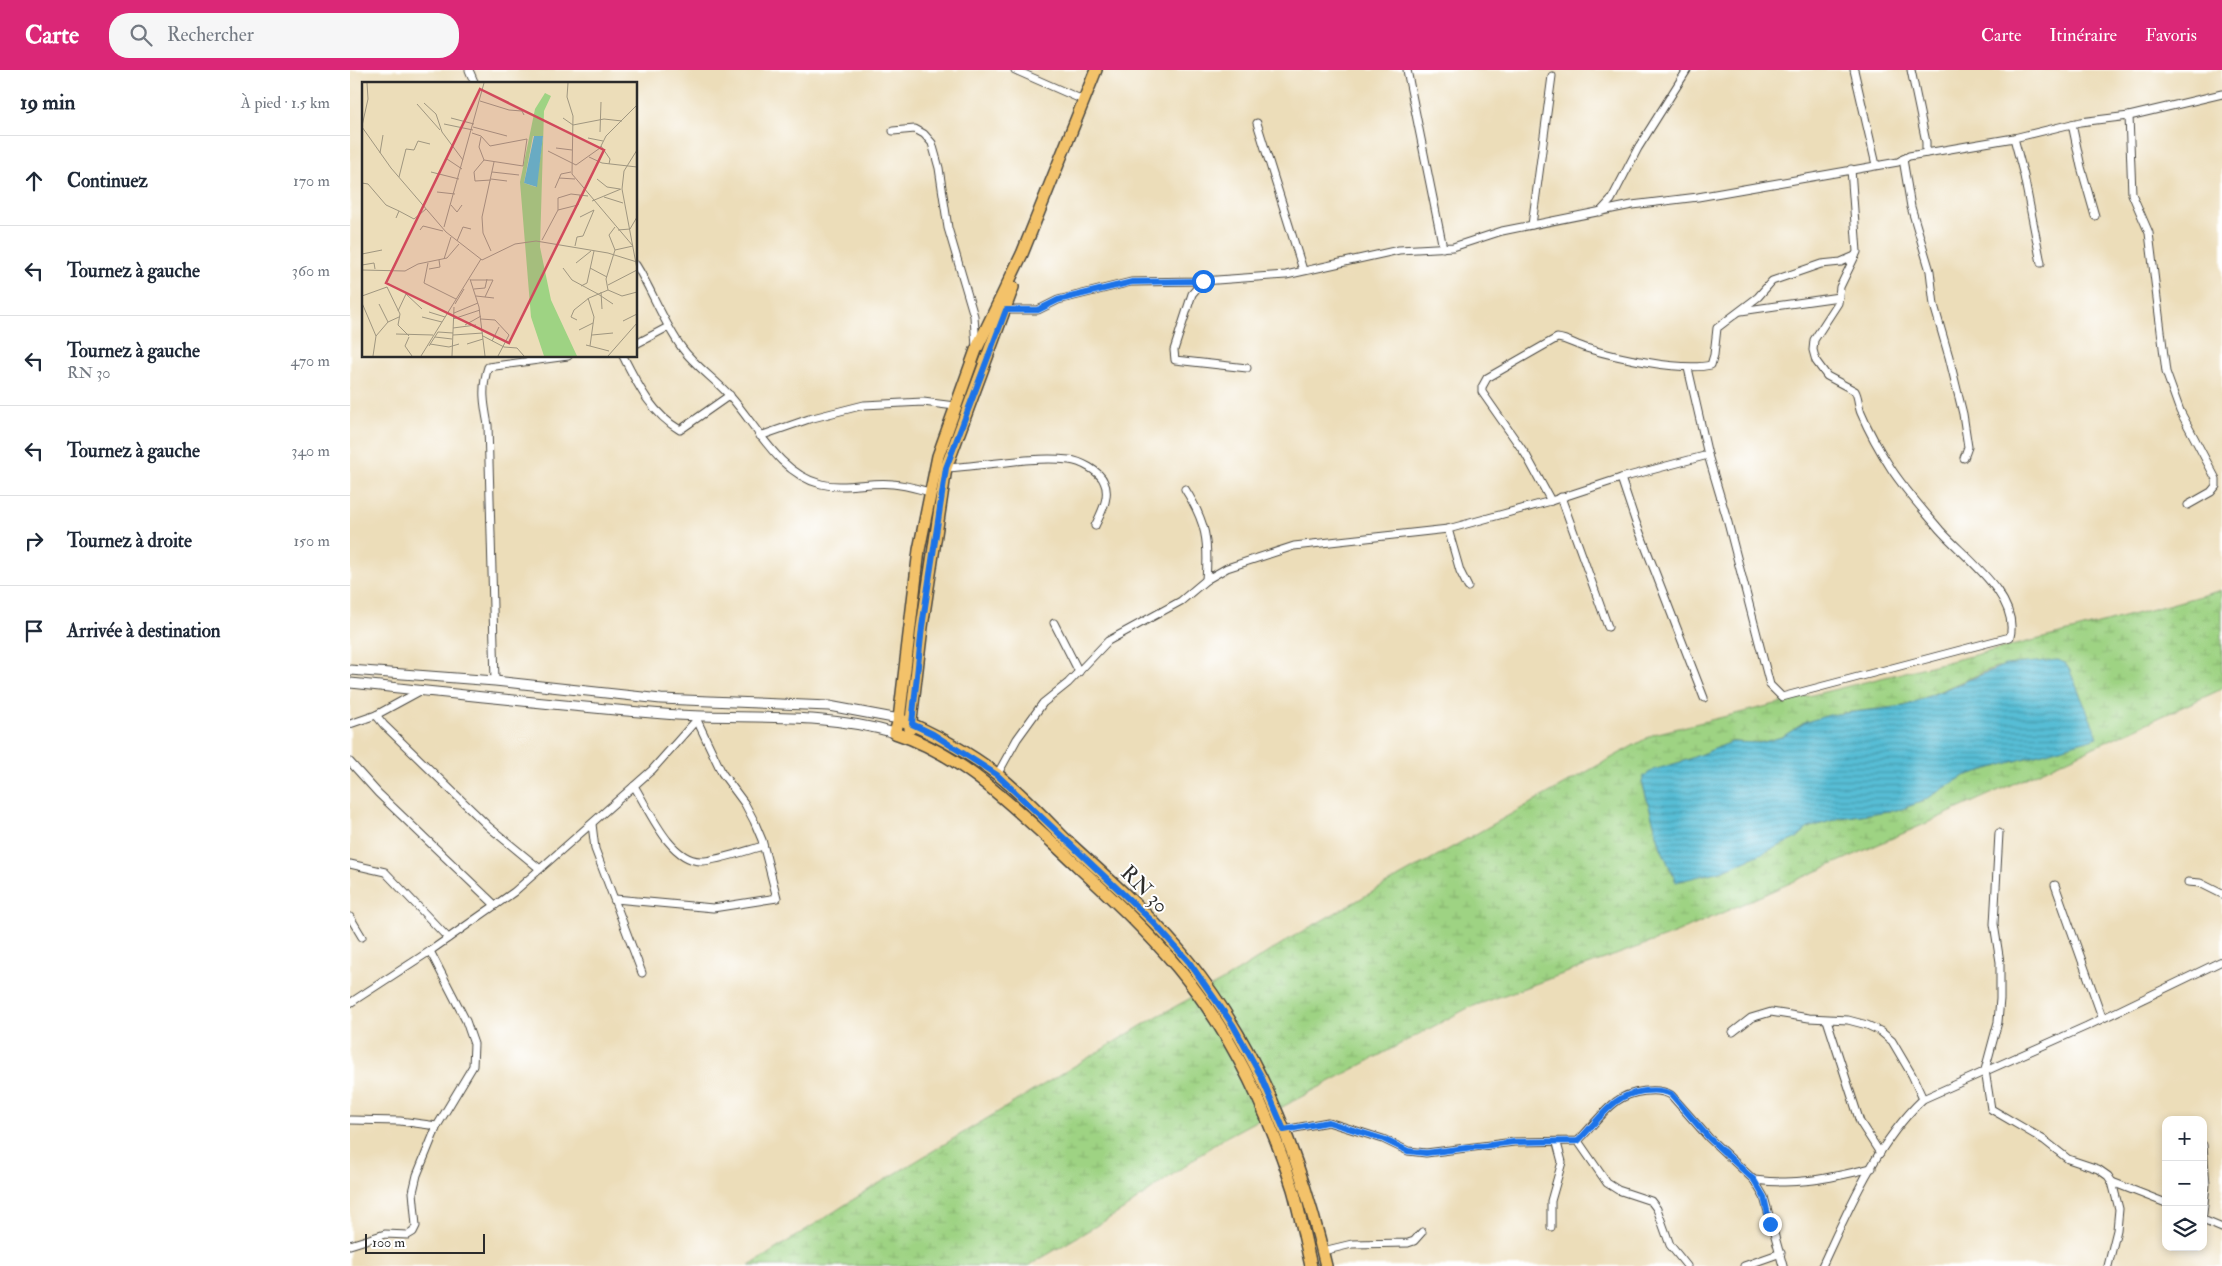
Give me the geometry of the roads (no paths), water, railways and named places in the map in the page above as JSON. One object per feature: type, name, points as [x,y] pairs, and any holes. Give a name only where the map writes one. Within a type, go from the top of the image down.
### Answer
[{"type":"main road","points":[[895,733],[900,719],[919,550],[938,456],[976,350],[1022,254],[1096,70]]},
{"type":"main road","points":[[908,737],[912,724],[922,627],[946,468],[1006,310],[1022,254]]},
{"type":"main road","name":"RN 30","points":[[900,719],[933,734],[997,775],[1153,922],[1189,962],[1233,1025],[1261,1076],[1284,1130],[1304,1186],[1326,1266]]},
{"type":"main road","name":"RN 30","points":[[895,733],[908,737],[945,755],[991,786],[1101,888],[1144,930],[1179,969],[1222,1032],[1249,1081],[1274,1135],[1293,1190],[1311,1266]]},
{"type":"street","points":[[469,70],[474,82]]},
{"type":"street","points":[[1015,70],[1083,100]]},
{"type":"street","points":[[1407,70],[1443,248]]},
{"type":"street","points":[[1599,212],[1611,200],[1638,148],[1687,70]]},
{"type":"street","points":[[1854,70],[1876,165]]},
{"type":"street","points":[[1911,70],[1926,142],[1926,153]]},
{"type":"street","points":[[1532,225],[1552,76]]},
{"type":"street","points":[[1006,310],[1038,310],[1058,300],[1132,282],[1203,281],[1268,277],[1399,250],[1425,247],[1443,248],[1502,231],[1532,225],[1642,204],[1734,191],[1876,165],[1909,156],[2014,138],[2072,124],[2129,116],[2222,94]]},
{"type":"street","points":[[2129,116],[2132,194],[2149,233],[2166,372],[2180,411],[2216,479],[2216,486],[2211,492],[2188,505]]},
{"type":"street","points":[[1257,123],[1303,270]]},
{"type":"street","points":[[2072,124],[2081,167],[2095,216]]},
{"type":"street","points":[[894,131],[915,130],[924,134],[932,143],[939,168],[948,228],[974,316],[976,350]]},
{"type":"street","points":[[2014,138],[2024,176],[2041,263]]},
{"type":"street","points":[[1903,159],[1911,207],[1930,271],[1934,305],[1963,414],[1968,447],[1964,458]]},
{"type":"street","points":[[1688,368],[1708,456],[1727,519],[1770,685],[1776,694],[1782,697],[2010,637],[2013,627],[2010,615],[1995,588],[1970,557],[1941,530],[1892,470],[1861,412],[1854,391],[1827,376],[1816,361],[1813,350],[1814,340],[1832,314],[1839,297],[1842,282],[1857,248],[1851,169]]},
{"type":"street","points":[[1551,501],[1526,455],[1482,392],[1482,387],[1487,378],[1557,338],[1587,348],[1688,368],[1710,365],[1714,355],[1717,328],[1741,311],[1772,281],[1821,264],[1841,262],[1855,256]]},
{"type":"street","points":[[638,268],[655,297],[668,327],[693,360],[730,395],[773,453],[802,475],[821,484],[838,486],[893,484],[930,492]]},
{"type":"street","points":[[1182,281],[1192,294]]},
{"type":"street","points":[[1203,281],[1192,294],[1174,350],[1175,360],[1247,368]]},
{"type":"street","points":[[1741,311],[1839,297]]},
{"type":"street","points":[[638,343],[668,327]]},
{"type":"street","points":[[495,681],[488,425],[482,395],[484,378],[488,367],[553,358]]},
{"type":"street","points":[[624,358],[655,411],[665,422],[680,430],[730,395]]},
{"type":"street","points":[[760,436],[808,419],[864,405],[923,402],[955,406]]},
{"type":"street","points":[[997,775],[1017,739],[1043,703],[1079,672],[1108,641],[1181,601],[1206,580],[1254,558],[1294,546],[1448,529],[1551,501],[1621,478],[1708,456]]},
{"type":"street","points":[[946,468],[1026,461],[1069,460],[1080,463],[1100,475],[1107,493],[1096,526]]},
{"type":"street","points":[[1621,478],[1635,520],[1704,698]]},
{"type":"street","points":[[1185,489],[1203,521],[1207,539],[1206,580]]},
{"type":"street","points":[[1561,497],[1608,627]]},
{"type":"street","points":[[1448,529],[1460,571],[1468,587]]},
{"type":"street","points":[[1054,622],[1079,672]]},
{"type":"street","points":[[350,670],[495,681],[661,699],[829,706],[900,719]]},
{"type":"street","points":[[350,683],[698,718],[827,719],[871,726],[895,733]]},
{"type":"street","points":[[350,724],[376,715],[422,690]]},
{"type":"street","points":[[376,715],[489,827],[540,869]]},
{"type":"street","points":[[350,1003],[496,905],[540,869],[652,770],[698,718]]},
{"type":"street","points":[[615,899],[713,908],[776,898],[764,846],[754,821],[745,804],[722,773],[698,718]]},
{"type":"street","points":[[350,762],[378,793],[496,905]]},
{"type":"street","points":[[634,786],[669,843],[678,854],[701,862],[764,846]]},
{"type":"street","points":[[592,824],[595,849],[642,973]]},
{"type":"street","points":[[1999,832],[1994,924],[2000,962],[2000,999],[1998,1022],[1985,1070],[1991,1109],[2044,1140],[2068,1159],[2098,1169],[2112,1182],[2162,1201]]},
{"type":"street","points":[[350,864],[385,872],[448,938]]},
{"type":"street","points":[[2188,882],[2200,883],[2222,894]]},
{"type":"street","points":[[2055,885],[2102,1017]]},
{"type":"street","points":[[350,916],[362,937]]},
{"type":"street","points":[[350,1245],[385,1234],[408,1235],[413,1232],[416,1226],[413,1192],[417,1175],[437,1126],[473,1066],[474,1044],[466,1021],[430,951]]},
{"type":"street","points":[[1822,1266],[1880,1153],[1911,1111],[1923,1099],[2222,961]]},
{"type":"street","points":[[1733,1032],[1752,1018],[1771,1012],[1827,1020],[1848,1020],[1886,1034],[1909,1069],[1923,1099]]},
{"type":"street","points":[[1827,1020],[1860,1122],[1880,1153]]},
{"type":"street","points":[[1284,1130],[1328,1122],[1383,1139],[1408,1151],[1426,1153],[1514,1142],[1556,1143],[1578,1141],[1619,1099],[1645,1092],[1665,1091],[1671,1094],[1724,1154],[1754,1180],[1764,1197],[1768,1219],[1781,1253],[1783,1266]]},
{"type":"street","points":[[350,1120],[400,1121],[437,1126]]},
{"type":"street","points":[[1578,1141],[1607,1183],[1618,1190],[1651,1201],[1658,1209],[1670,1245],[1687,1266]]},
{"type":"street","points":[[1551,1227],[1551,1201],[1562,1162],[1556,1143]]},
{"type":"street","points":[[2204,1161],[2206,1185],[2204,1206]]},
{"type":"street","points":[[1754,1180],[1781,1183],[1812,1182],[1872,1168]]},
{"type":"street","points":[[2108,1266],[2119,1220],[2119,1209],[2112,1182]]},
{"type":"street","points":[[2207,1222],[2222,1228]]},
{"type":"street","points":[[1323,1251],[1352,1244],[1408,1243],[1414,1241],[1422,1232]]},
{"type":"street","points":[[1744,1266],[1781,1253]]},
{"type":"water","points":[[2058,660],[2065,663],[2069,669],[2098,737],[1964,776],[1923,801],[1902,809],[1840,818],[1808,828],[1797,838],[1724,870],[1676,882],[1661,848],[1642,782],[1644,776],[1653,770],[1684,761],[1732,742],[1760,743],[1782,737],[1806,722],[1829,715],[1905,706],[2005,665]]}]
